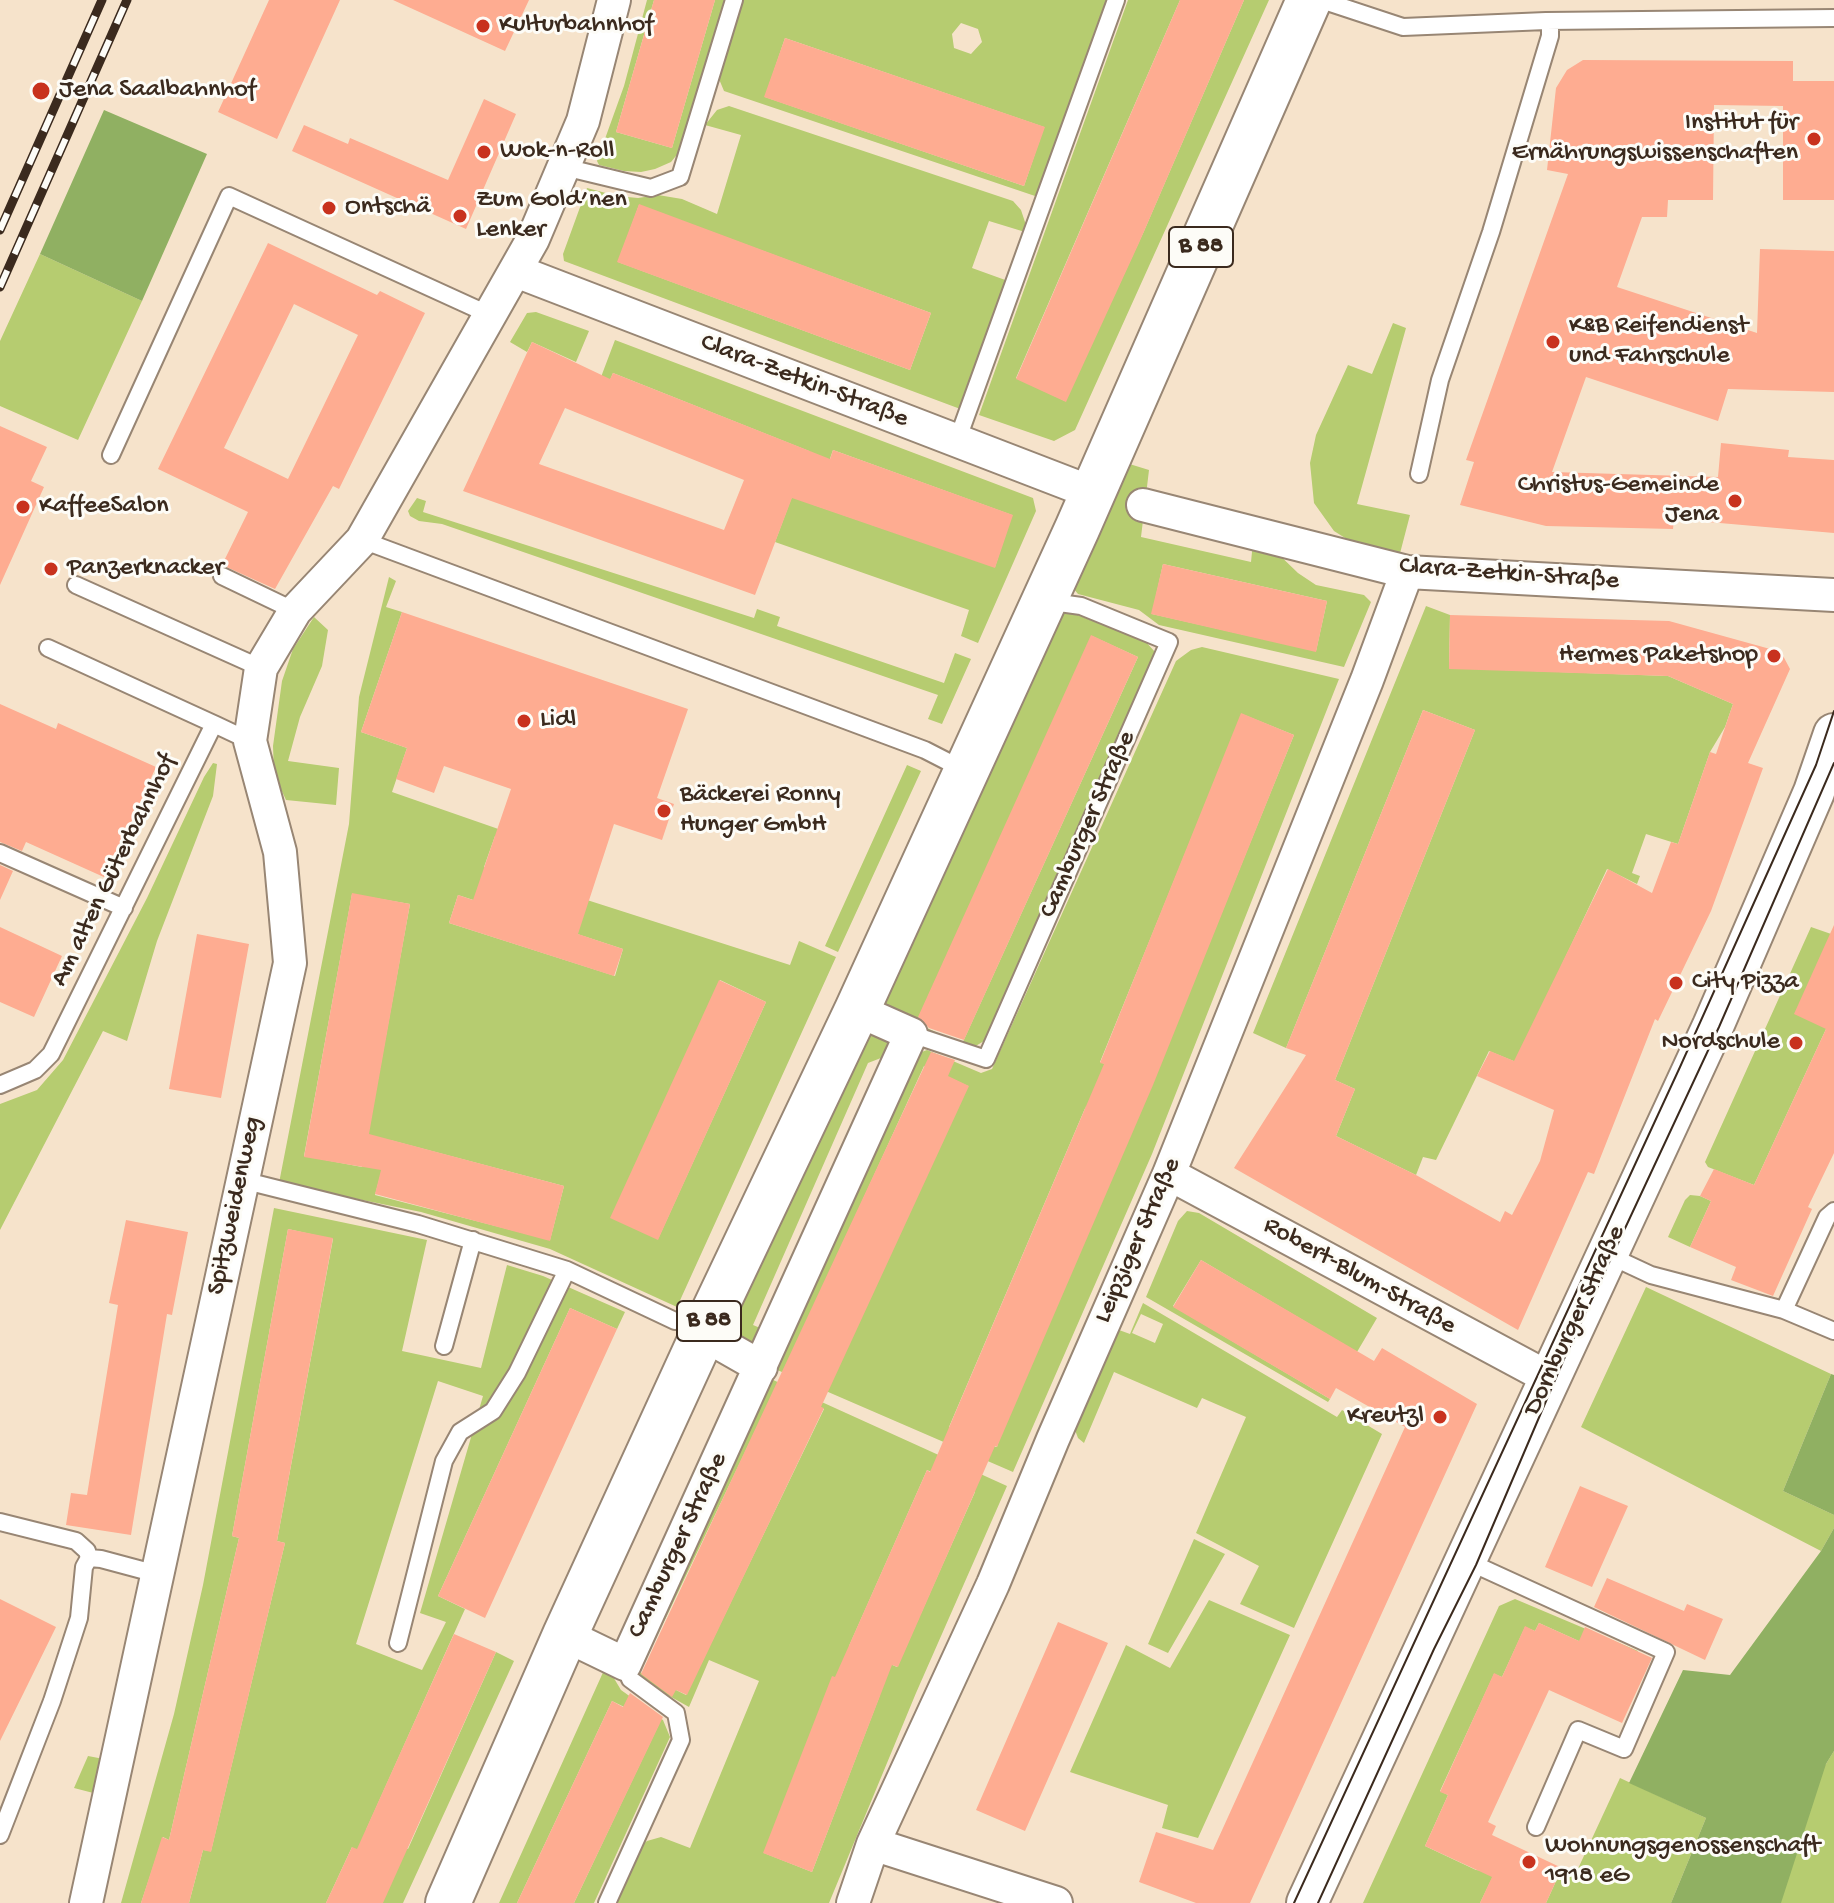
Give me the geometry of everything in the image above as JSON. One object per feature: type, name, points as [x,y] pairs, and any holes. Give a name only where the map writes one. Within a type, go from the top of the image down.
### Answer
[{"type":"main road","name":"B 88","points":[[448,1903],[565,1635],[689,1327],[857,1010],[1093,493],[1309,0]]},
{"type":"street","name":"Spitzweidenweg","points":[[86,1903],[290,963],[280,852],[250,741],[261,668],[295,611],[362,540],[516,271],[540,225],[583,121],[614,0]]},
{"type":"street","name":"Clara-Zetkin-Straße","points":[[516,271],[1093,493]]},
{"type":"street","name":"Clara-Zetkin-Straße","points":[[1143,505],[1407,572],[1834,595]]},
{"type":"street","name":"Leipziger Straße","points":[[853,1903],[873,1844],[993,1584],[1169,1174],[1367,680],[1407,572]]},
{"type":"street","name":"Dornburger Straße","points":[[1307,1903],[1719,1011],[1814,792],[1834,734]]},
{"type":"street","name":"Camburger Straße","points":[[565,1635],[625,1664],[911,1034],[857,1010]]},
{"type":"street","name":"Robert-Blum-Straße","points":[[1169,1174],[1549,1378]]},
{"type":"street","points":[[689,1327],[761,1367]]},
{"type":"street","points":[[873,1844],[1056,1903]]},
{"type":"lane","points":[[564,167],[651,188],[680,177],[734,0]]},
{"type":"lane","points":[[957,441],[1116,0]]},
{"type":"lane","points":[[1321,0],[1403,27],[1550,21],[1834,18]]},
{"type":"lane","points":[[1419,474],[1440,380],[1491,232],[1550,36],[1550,21]]},
{"type":"lane","points":[[111,455],[229,196],[490,315]]},
{"type":"lane","points":[[362,540],[925,750],[966,771]]},
{"type":"lane","points":[[222,576],[295,611]]},
{"type":"lane","points":[[76,585],[261,668]]},
{"type":"lane","name":"Camburger Straße","points":[[911,1034],[986,1059],[1169,642],[1081,606],[1043,600]]},
{"type":"lane","points":[[48,648],[250,741]]},
{"type":"lane","name":"Am alten Güterbahnhof","points":[[0,1085],[35,1070],[51,1054],[214,724]]},
{"type":"lane","points":[[0,853],[124,908]]},
{"type":"lane","points":[[242,1180],[473,1240],[567,1270],[689,1327]]},
{"type":"lane","points":[[1784,1310],[1827,1217],[1834,1211]]},
{"type":"lane","points":[[444,1346],[473,1240]]},
{"type":"lane","points":[[1606,1254],[1651,1275],[1784,1310],[1834,1331]]},
{"type":"lane","points":[[398,1643],[444,1461],[460,1432],[493,1411],[517,1373],[567,1270]]},
{"type":"lane","points":[[0,1522],[76,1541],[87,1551],[89,1558],[84,1567],[79,1618],[52,1701],[0,1835]]},
{"type":"lane","points":[[89,1558],[157,1574]]},
{"type":"lane","points":[[1467,1561],[1666,1652],[1624,1749],[1578,1730],[1536,1827]]},
{"type":"lane","points":[[607,1903],[681,1740],[676,1713],[630,1679],[625,1664]]},
{"type":"green space","points":[[647,0],[654,0],[616,132],[672,148],[715,0],[725,0],[680,151],[671,162],[655,169],[624,171],[599,165],[597,161],[624,86]]},
{"type":"green space","points":[[742,0],[1108,0],[1038,197],[724,91],[719,79]],"holes":[[[961,23],[978,29],[982,42],[971,54],[954,48],[952,34]],[[785,38],[1044,127],[1024,186],[765,97]]]},
{"type":"green space","points":[[1128,0],[1180,0],[1016,378],[1065,401],[1144,231],[1244,0],[1269,0],[1075,430],[1054,441],[979,415]]},
{"type":"green space","points":[[729,106],[1013,201],[1021,210],[1025,232],[989,221],[972,268],[1008,281],[963,410],[564,261],[563,254],[587,188],[617,196],[638,198],[658,195],[682,199],[717,214],[741,135],[705,125],[717,110]],"holes":[[[639,205],[931,313],[910,370],[618,262]]]},
{"type":"green space","points":[[104,110],[207,154],[142,301],[40,254]]},
{"type":"green space","points":[[40,254],[142,301],[78,440],[0,406],[0,341]]},
{"type":"green space","points":[[536,312],[589,331],[576,362],[532,342],[527,352],[510,342],[527,313]]},
{"type":"green space","points":[[1393,323],[1406,328],[1357,504],[1410,515],[1398,561],[1361,548],[1334,531],[1314,503],[1310,463],[1316,435],[1348,365],[1372,374]]},
{"type":"green space","points":[[615,340],[1033,498],[1036,511],[978,643],[961,636],[969,610],[775,542],[809,451],[613,373],[610,380],[601,377]],"holes":[[[833,450],[1012,515],[995,567],[814,505]]]},
{"type":"green space","points":[[1123,462],[1149,470],[1141,537],[1251,562],[1253,542],[1270,546],[1298,573],[1316,585],[1364,595],[1371,602],[1344,667],[1159,625],[1139,610],[1078,594],[1073,588]],"holes":[[[1163,564],[1327,601],[1316,651],[1152,614]]]},
{"type":"green space","points":[[417,498],[426,501],[423,512],[754,618],[757,609],[780,617],[777,626],[944,683],[955,653],[971,659],[942,724],[928,719],[938,695],[442,524],[419,521],[408,511]]},
{"type":"green space","points":[[389,577],[396,581],[386,607],[402,612],[361,732],[407,748],[392,792],[507,832],[584,864],[495,836],[484,867],[790,965],[799,941],[836,957],[677,1307],[550,1249],[421,1212],[279,1183],[349,824],[359,697]],"holes":[[[352,894],[410,904],[362,1167],[304,1156]],[[458,895],[623,949],[615,976],[449,923]],[[720,980],[766,1002],[658,1239]],[[390,1140],[564,1186],[550,1240],[375,1195]]]},
{"type":"green space","points":[[1426,606],[1450,615],[1449,668],[1668,676],[1733,704],[1725,727],[1710,752],[1678,844],[1646,834],[1632,873],[1640,876],[1637,884],[1607,869],[1516,1062],[1489,1051],[1436,1160],[1423,1157],[1416,1175],[1336,1136],[1355,1089],[1335,1080],[1475,730],[1423,710],[1286,1048],[1253,1033]]},
{"type":"green space","points":[[1065,610],[1146,642],[1155,652],[1157,661],[991,1031],[984,1041],[974,1047],[963,1048],[879,1009],[1054,613]],"holes":[[[1092,636],[1138,657],[962,1044],[916,1023]]]},
{"type":"green space","points":[[314,617],[328,630],[322,666],[300,717],[288,761],[339,768],[336,805],[286,800],[274,774],[273,746],[282,681],[293,649]]},
{"type":"green space","points":[[1202,647],[1339,679],[1152,1154],[1013,1472],[775,1369],[919,1053],[927,1050],[981,1073],[992,1069],[1176,661],[1191,650]],"holes":[[[1242,714],[1294,735],[1152,1084],[1100,1062]],[[924,1066],[968,1086],[798,1341]],[[1086,1106],[997,1447],[949,1427]]]},
{"type":"green space","points":[[213,763],[217,764],[213,796],[157,941],[127,1041],[103,1031],[0,1230],[0,1104],[37,1090],[63,1060]]},
{"type":"green space","points":[[907,765],[921,771],[838,952],[825,946]]},
{"type":"green space","points":[[1811,927],[1834,935],[1826,1029],[1754,1185],[1708,1167],[1705,1162]]},
{"type":"green space","points":[[882,1031],[899,1051],[868,1063],[753,1325],[772,1333],[757,1346],[736,1338],[731,1327],[862,1036]]},
{"type":"green space","points":[[1690,1195],[1711,1201],[1690,1247],[1668,1237]]},
{"type":"green space","points":[[274,1208],[427,1240],[402,1351],[481,1368],[507,1265],[543,1276],[625,1312],[617,1329],[570,1308],[438,1596],[465,1609],[366,1830],[408,1849],[496,1652],[514,1661],[403,1903],[383,1903],[352,1847],[326,1903],[189,1903],[203,1850],[211,1851],[285,1543],[277,1541],[333,1239],[288,1229],[232,1536],[239,1538],[169,1840],[163,1837],[141,1903],[121,1903],[174,1714],[203,1585]],"holes":[[[438,1381],[483,1396],[420,1613],[446,1622],[422,1670],[356,1644]]]},
{"type":"green space","points":[[1187,1211],[1199,1213],[1377,1318],[1357,1352],[1201,1260],[1173,1306],[1330,1399],[1328,1402],[1146,1297],[1178,1221]]},
{"type":"green space","points":[[1646,1287],[1831,1374],[1783,1491],[1834,1515],[1834,1528],[1821,1551],[1581,1427]]},
{"type":"green space","points":[[1143,1303],[1337,1417],[1342,1410],[1382,1434],[1294,1628],[1240,1604],[1259,1566],[1196,1533],[1246,1417],[1202,1398],[1197,1408],[1114,1372],[1084,1443],[1078,1438],[1075,1430],[1119,1330],[1130,1334]],"holes":[[[1141,1314],[1163,1324],[1155,1343],[1132,1333]]]},
{"type":"green space","points":[[1831,1374],[1834,1375],[1834,1515],[1783,1491]]},
{"type":"green space","points":[[771,1379],[1007,1486],[916,1693],[829,1903],[616,1903],[642,1845],[647,1841],[661,1837],[690,1848],[759,1681],[709,1660],[689,1707],[641,1680],[638,1673]],"holes":[[[777,1385],[824,1409],[686,1695],[640,1672]],[[927,1470],[975,1492],[897,1667],[849,1646]],[[880,1695],[812,1872],[764,1853]]]},
{"type":"green space","points":[[1834,1528],[1834,1751],[1826,1764],[1781,1903],[1671,1903],[1706,1818],[1629,1783],[1683,1670],[1730,1675],[1821,1551]]},
{"type":"green space","points":[[1194,1539],[1225,1554],[1168,1653],[1148,1644]]},
{"type":"green space","points":[[1515,1599],[1638,1651],[1632,1665],[1539,1623],[1535,1631],[1525,1627],[1502,1677],[1494,1674],[1440,1791],[1448,1795],[1425,1846],[1476,1870],[1495,1872],[1480,1903],[1363,1903],[1499,1606]]},
{"type":"green space","points":[[1209,1600],[1290,1635],[1198,1838],[1162,1828],[1168,1805],[1070,1772],[1126,1645],[1170,1668]]},
{"type":"green space","points":[[605,1668],[621,1690],[663,1720],[670,1737],[594,1903],[574,1903],[659,1724],[612,1701],[517,1903],[499,1903]]},
{"type":"green space","points":[[1834,1751],[1834,1903],[1697,1903],[1826,1764]]},
{"type":"green space","points":[[88,1756],[109,1760],[101,1795],[74,1788]]},
{"type":"green space","points":[[1620,1778],[1706,1818],[1671,1903],[1546,1903],[1562,1868],[1576,1873]]},
{"type":"building","points":[[269,0],[340,0],[277,139],[218,112]]},
{"type":"building","name":"Kulturbahnhof","points":[[393,0],[529,0],[505,51]]},
{"type":"building","points":[[654,0],[715,0],[672,148],[616,132]]},
{"type":"building","points":[[1180,0],[1244,0],[1066,402],[1016,379]]},
{"type":"building","points":[[785,38],[1045,127],[1024,186],[764,97]]},
{"type":"building","points":[[1583,60],[1793,61],[1793,81],[1834,81],[1834,200],[1783,200],[1783,106],[1714,105],[1713,200],[1668,200],[1667,217],[1642,217],[1617,287],[1757,333],[1760,249],[1834,251],[1834,392],[1728,389],[1718,421],[1586,377],[1552,472],[1718,477],[1721,443],[1789,450],[1788,457],[1834,460],[1834,533],[1674,519],[1673,529],[1546,526],[1460,505],[1474,462],[1466,460],[1568,174],[1547,170],[1556,88],[1567,70]]},
{"type":"building","points":[[484,99],[516,114],[466,229],[292,151],[304,125],[348,144],[350,138],[448,180]]},
{"type":"building","points":[[639,204],[931,313],[910,370],[617,262]]},
{"type":"building","points":[[268,243],[377,295],[380,291],[425,313],[339,489],[333,486],[275,589],[222,565],[248,512],[158,469]],"holes":[[[294,304],[358,335],[288,479],[224,448]]]},
{"type":"building","points":[[532,342],[610,379],[613,373],[830,459],[833,450],[1013,515],[995,568],[792,498],[755,595],[463,491]],"holes":[[[565,408],[744,480],[724,530],[539,464]]]},
{"type":"building","points":[[0,426],[47,447],[31,481],[44,487],[0,585]]},
{"type":"building","points":[[1163,564],[1327,601],[1316,652],[1151,614]]},
{"type":"building","name":"Lidl","points":[[402,612],[688,709],[657,798],[674,804],[662,840],[614,824],[578,934],[623,949],[614,976],[449,923],[458,895],[473,900],[511,789],[444,766],[434,793],[396,779],[407,748],[361,732]]},
{"type":"building","points":[[1450,615],[1669,621],[1781,652],[1790,669],[1748,763],[1763,768],[1711,911],[1658,1021],[1655,1019],[1594,1174],[1588,1172],[1518,1330],[1234,1168],[1306,1055],[1286,1048],[1423,710],[1475,730],[1335,1080],[1355,1089],[1336,1136],[1416,1175],[1500,1222],[1505,1211],[1512,1215],[1540,1161],[1554,1110],[1477,1076],[1490,1051],[1514,1061],[1608,869],[1652,893],[1671,842],[1678,844],[1710,752],[1716,754],[1733,704],[1668,676],[1449,669]]},
{"type":"building","points":[[1091,635],[1138,657],[964,1040],[929,1028],[918,1017]]},
{"type":"building","points":[[0,704],[56,729],[58,723],[156,767],[106,878],[26,842],[22,851],[0,842]]},
{"type":"building","points":[[1241,713],[1294,735],[1153,1085],[898,1667],[892,1665],[812,1872],[763,1853],[832,1676],[835,1677],[927,1470],[930,1472],[1104,1064],[1100,1063]]},
{"type":"building","points":[[0,865],[13,871],[0,900]]},
{"type":"building","points":[[352,893],[410,904],[369,1134],[564,1186],[550,1241],[375,1194],[381,1170],[304,1157]]},
{"type":"building","points":[[1834,925],[1834,1153],[1808,1207],[1812,1209],[1773,1296],[1731,1280],[1736,1267],[1690,1247],[1711,1201],[1700,1196],[1714,1169],[1754,1185],[1826,1029],[1794,1014]]},
{"type":"building","points":[[0,927],[62,956],[34,1017],[0,1002]]},
{"type":"building","points":[[197,934],[249,944],[221,1098],[169,1089]]},
{"type":"building","points":[[719,980],[766,1002],[658,1240],[610,1218]]},
{"type":"building","points":[[931,1052],[955,1060],[948,1076],[969,1086],[821,1407],[824,1408],[687,1695],[676,1690],[672,1697],[641,1674]]},
{"type":"building","points":[[126,1220],[188,1232],[172,1315],[167,1314],[131,1535],[66,1525],[71,1493],[87,1495],[118,1305],[109,1303]]},
{"type":"building","points":[[288,1229],[333,1238],[277,1541],[285,1543],[211,1852],[203,1850],[189,1903],[141,1903],[162,1837],[169,1840],[239,1538],[232,1536]]},
{"type":"building","points":[[1201,1260],[1374,1361],[1382,1348],[1477,1404],[1250,1903],[1196,1903],[1139,1882],[1156,1832],[1213,1850],[1405,1427],[1336,1388],[1330,1399],[1173,1307]]},
{"type":"building","points":[[570,1308],[617,1329],[485,1618],[438,1596]]},
{"type":"building","points":[[1580,1486],[1628,1506],[1592,1587],[1545,1567]]},
{"type":"building","points":[[1607,1578],[1684,1611],[1687,1604],[1723,1619],[1705,1660],[1594,1607]]},
{"type":"building","points":[[0,1599],[56,1627],[0,1741]]},
{"type":"building","points":[[1058,1622],[1108,1643],[1025,1831],[976,1810]]},
{"type":"building","points":[[1539,1623],[1579,1641],[1585,1627],[1652,1658],[1622,1723],[1549,1690],[1488,1822],[1496,1826],[1492,1835],[1562,1868],[1546,1903],[1480,1903],[1492,1877],[1425,1846],[1448,1795],[1440,1792],[1494,1673],[1502,1677],[1525,1626],[1535,1631]]},
{"type":"building","points":[[454,1634],[496,1652],[383,1903],[326,1903],[352,1847],[357,1849]]},
{"type":"building","points":[[630,1693],[663,1717],[574,1903],[517,1903],[612,1701],[623,1707]]},
{"type":"tram line","points":[[1294,1903],[1680,1067],[1816,765],[1834,711]]},
{"type":"tram line","points":[[1318,1903],[1434,1649],[1476,1565],[1564,1359],[1719,1027],[1834,763]]},
{"type":"railway","points":[[0,230],[102,0]]},
{"type":"railway","points":[[0,287],[127,0]]},
{"type":"place","name":"Kulturbahnhof","points":[[483,26]]},
{"type":"place","name":"Jena Saalbahnhof","points":[[41,91]]},
{"type":"place","name":"Institut für Ernährungswissenschaften","points":[[1814,139]]},
{"type":"place","name":"Wok-n-Roll","points":[[484,152]]},
{"type":"place","name":"Ontschä","points":[[329,208]]},
{"type":"place","name":"Zum Gold’nen Lenker","points":[[460,216]]},
{"type":"place","name":"K&B Reifendienst und Fahrschule","points":[[1553,342]]},
{"type":"place","name":"Christus-Gemeinde Jena","points":[[1735,501]]},
{"type":"place","name":"KaffeeSalon","points":[[23,507]]},
{"type":"place","name":"Panzerknacker","points":[[51,569]]},
{"type":"place","name":"Hermes Paketshop","points":[[1774,656]]},
{"type":"place","name":"Lidl","points":[[524,721]]},
{"type":"place","name":"Bäckerei Ronny Hunger GmbH","points":[[664,811]]},
{"type":"place","name":"City Pizza","points":[[1676,983]]},
{"type":"place","name":"Nordschule","points":[[1796,1043]]},
{"type":"place","name":"Kreutzl","points":[[1440,1417]]},
{"type":"place","name":"Wohnungsgenossenschaft 1918 eG","points":[[1529,1862]]}]
